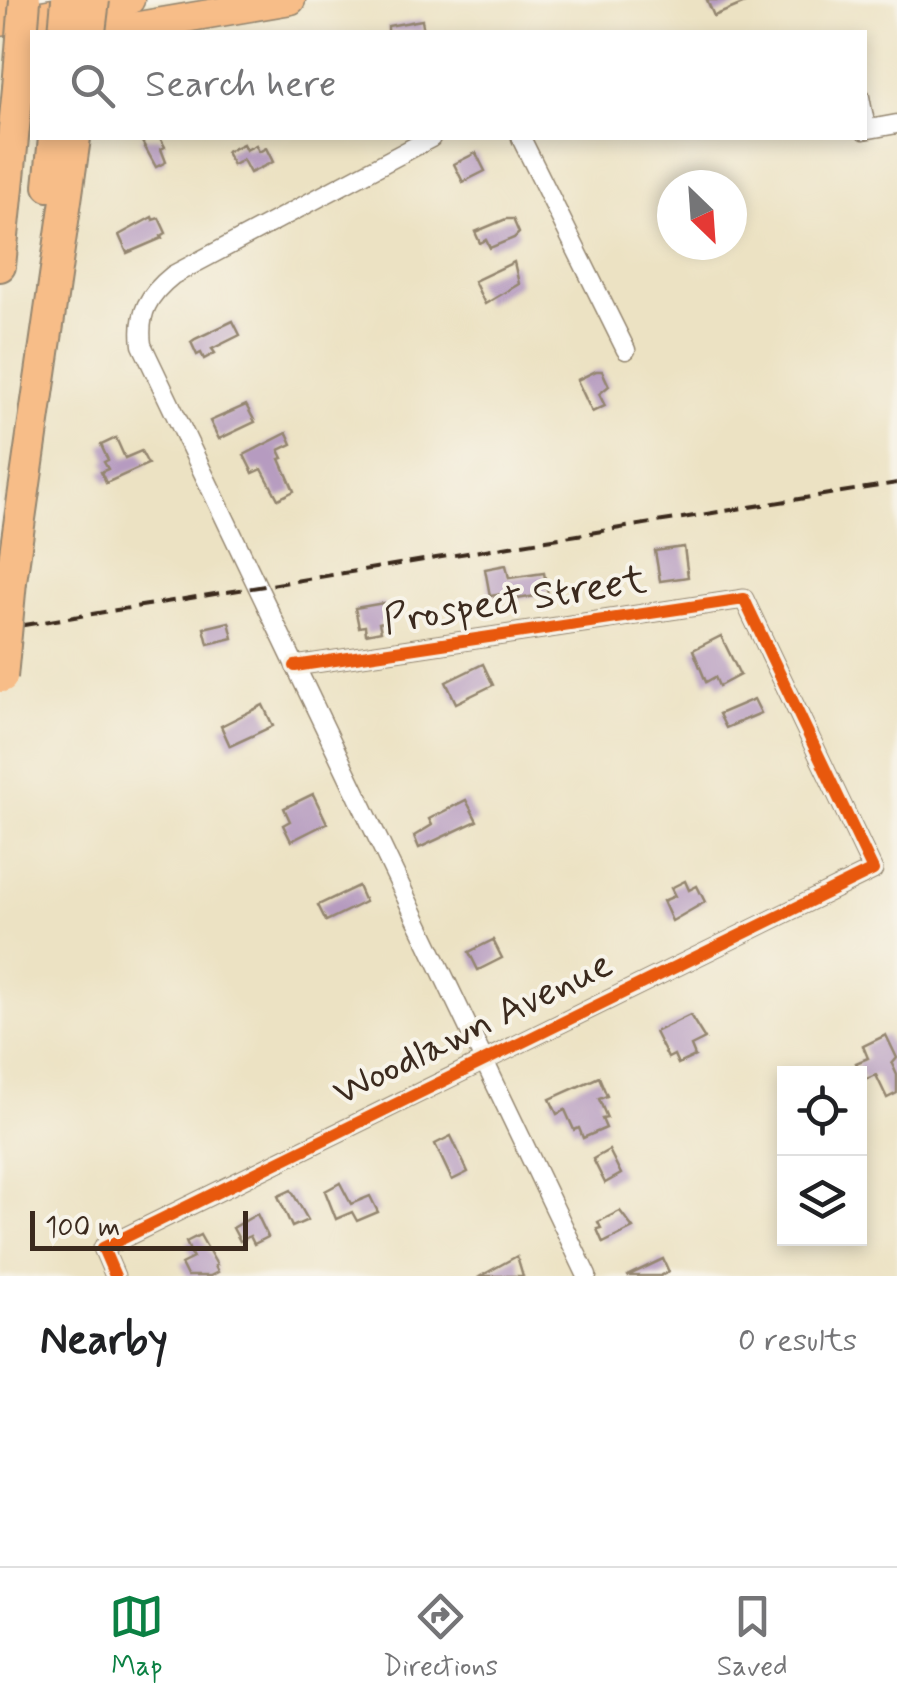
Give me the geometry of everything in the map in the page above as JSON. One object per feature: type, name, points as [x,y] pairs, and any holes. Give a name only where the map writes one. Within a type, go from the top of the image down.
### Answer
[{"type":"highway","points":[[64,30],[67,0]]},
{"type":"highway","points":[[90,30],[94,0]]},
{"type":"highway","points":[[0,266],[18,88],[5,17]]},
{"type":"highway","points":[[25,468],[54,140]]},
{"type":"highway","points":[[1,689],[25,468],[75,140]]},
{"type":"main road","points":[[5,17],[130,0]]},
{"type":"main road","points":[[115,30],[291,0]]},
{"type":"main road","points":[[5,17],[30,43]]},
{"type":"street","points":[[868,130],[897,124]]},
{"type":"street","points":[[427,140],[173,275],[152,294],[141,317],[142,345],[587,1276]]},
{"type":"street","points":[[522,140],[626,350]]},
{"type":"street","name":"Prospect Street","points":[[295,666],[744,599],[873,870]]},
{"type":"street","name":"Woodlawn Avenue","points":[[115,1276],[103,1248],[873,870]]},
{"type":"building","points":[[707,0],[752,0],[714,16]]},
{"type":"building","points":[[422,20],[424,30],[388,30],[388,26]]},
{"type":"building","points":[[141,140],[161,140],[165,147],[161,149],[166,162],[156,167]]},
{"type":"building","points":[[243,144],[246,150],[256,145],[259,152],[266,148],[273,162],[250,173],[243,160],[233,165],[226,152]]},
{"type":"building","points":[[476,153],[485,171],[463,182],[454,164]]},
{"type":"building","points":[[152,217],[159,218],[166,233],[127,253],[119,235]]},
{"type":"building","points":[[513,219],[519,233],[514,238],[490,248],[486,240],[480,243],[475,232]]},
{"type":"building","points":[[514,262],[519,284],[485,304],[474,281]]},
{"type":"building","points":[[233,321],[240,335],[212,349],[215,353],[204,359],[201,353],[197,355],[191,342]]},
{"type":"building","points":[[602,371],[609,386],[599,394],[605,406],[592,412],[577,380]]},
{"type":"building","points":[[246,405],[255,422],[219,439],[210,421]]},
{"type":"building","points":[[287,433],[292,444],[279,450],[283,458],[280,459],[294,491],[278,499],[262,469],[253,473],[244,455]]},
{"type":"building","points":[[116,438],[125,458],[141,451],[148,464],[106,483],[101,472],[108,469],[104,462],[108,460],[101,445]]},
{"type":"building","points":[[684,547],[688,577],[660,581],[655,551]]},
{"type":"building","points":[[506,565],[509,578],[544,573],[548,594],[517,599],[516,592],[490,596],[485,569]]},
{"type":"building","points":[[384,603],[387,621],[379,623],[381,631],[366,634],[365,626],[359,627],[355,608]]},
{"type":"building","points":[[229,622],[233,638],[208,644],[204,628]]},
{"type":"building","points":[[721,636],[740,675],[719,686],[715,677],[706,682],[693,650]]},
{"type":"building","points":[[483,664],[493,685],[456,703],[446,682]]},
{"type":"building","points":[[754,699],[761,713],[726,728],[719,714]]},
{"type":"building","points":[[263,705],[273,726],[230,746],[221,726]]},
{"type":"building","points":[[313,794],[327,823],[291,841],[283,825],[290,821],[284,808]]},
{"type":"building","points":[[466,800],[477,821],[419,848],[414,836],[432,825],[429,819]]},
{"type":"building","points":[[685,881],[689,890],[697,886],[705,902],[672,921],[663,901],[675,896],[671,888]]},
{"type":"building","points":[[358,886],[365,902],[326,921],[318,905]]},
{"type":"building","points":[[493,940],[502,958],[478,970],[469,952]]},
{"type":"building","points":[[690,1015],[705,1039],[691,1046],[695,1056],[678,1064],[674,1055],[668,1058],[655,1032]]},
{"type":"building","points":[[886,1035],[897,1058],[892,1064],[897,1075],[897,1093],[887,1098],[876,1075],[867,1079],[867,1066],[857,1066],[856,1063],[868,1058],[863,1046]]},
{"type":"building","points":[[599,1077],[607,1096],[599,1099],[607,1118],[602,1119],[606,1128],[583,1138],[579,1128],[574,1130],[565,1110],[557,1114],[550,1099]]},
{"type":"building","points":[[451,1136],[468,1172],[452,1180],[435,1144]]},
{"type":"building","points":[[609,1150],[621,1174],[605,1183],[593,1159]]},
{"type":"building","points":[[340,1183],[351,1204],[370,1196],[378,1212],[357,1221],[352,1212],[336,1219],[325,1191]]},
{"type":"building","points":[[291,1190],[308,1220],[292,1227],[278,1196]]},
{"type":"building","points":[[620,1211],[633,1228],[603,1243],[598,1222]]},
{"type":"building","points":[[257,1214],[268,1237],[254,1244],[250,1236],[240,1241],[233,1228]]},
{"type":"building","points":[[200,1235],[218,1272],[187,1276],[181,1264],[193,1258],[186,1242]]},
{"type":"building","points":[[517,1256],[523,1276],[481,1276]]},
{"type":"building","points":[[663,1259],[669,1272],[660,1276],[627,1276]]},
{"type":"railway","points":[[0,629],[897,483]]},
{"type":"cycle path","points":[[115,1276],[103,1248],[873,870],[744,599],[295,666]]}]
